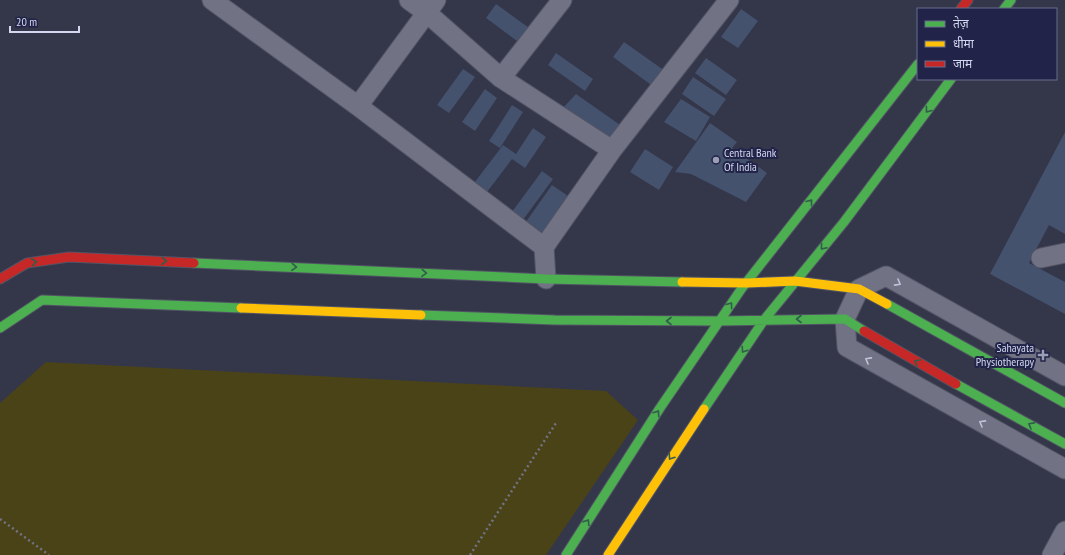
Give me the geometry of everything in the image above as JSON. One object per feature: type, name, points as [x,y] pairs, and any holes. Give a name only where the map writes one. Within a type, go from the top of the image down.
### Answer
[{"type":"main road","points":[[962,8],[968,0]]},
{"type":"main road","points":[[1005,8],[1011,0]]},
{"type":"main road","points":[[566,555],[636,445],[719,321],[917,65]]},
{"type":"main road","points":[[608,555],[666,465],[764,320],[844,222],[950,80]]},
{"type":"main road","points":[[0,279],[26,263],[69,257],[546,279],[747,283],[795,281],[859,289],[1065,403]]},
{"type":"main road","points":[[0,328],[42,300],[555,320],[719,321],[845,319],[928,369],[1065,444]]},
{"type":"street","points":[[212,0],[358,106],[544,247]]},
{"type":"street","points":[[409,0],[432,6],[501,78],[612,150]]},
{"type":"street","points":[[501,78],[562,0]]},
{"type":"street","points":[[546,279],[544,247],[612,150],[729,0]]},
{"type":"street","points":[[358,106],[432,6]]},
{"type":"street","points":[[1041,258],[1065,253]]},
{"type":"street","points":[[1065,376],[886,276],[859,289],[845,319],[847,347],[1065,469]]},
{"type":"street","points":[[1052,555],[1065,531]]},
{"type":"path","points":[[470,555],[556,423]]},
{"type":"path","points":[[0,519],[49,555]]},
{"type":"shaded area","points":[[46,362],[606,391],[638,420],[546,555],[0,555],[0,403]]},
{"type":"building","points":[[496,4],[532,30],[521,44],[486,18]]},
{"type":"building","points":[[741,9],[758,21],[738,48],[721,37]]},
{"type":"building","points":[[624,42],[665,71],[654,87],[613,57]]},
{"type":"building","points":[[556,53],[593,79],[585,91],[548,65]]},
{"type":"building","points":[[706,58],[737,80],[726,95],[695,73]]},
{"type":"building","points":[[463,69],[475,77],[449,113],[437,105]]},
{"type":"building","points":[[693,77],[726,99],[714,116],[682,94]]},
{"type":"building","points":[[485,89],[497,98],[475,131],[462,122]]},
{"type":"building","points":[[576,94],[623,127],[610,145],[560,111]]},
{"type":"building","points":[[681,99],[710,117],[696,141],[664,122]]},
{"type":"building","points":[[512,105],[523,112],[500,148],[489,141]]},
{"type":"building","name":"Central Bank Of India","points":[[710,123],[737,142],[732,148],[767,173],[746,202],[691,174],[675,172]]},
{"type":"building","points":[[533,128],[546,137],[525,168],[512,159],[484,196],[471,187],[503,145],[516,154]]},
{"type":"building","points":[[1065,132],[1065,234],[1049,225],[1029,263],[1065,282],[1065,314],[990,274]]},
{"type":"building","points":[[645,149],[673,167],[659,190],[630,172]]},
{"type":"building","points":[[542,171],[553,179],[520,224],[509,216]]},
{"type":"building","points":[[552,185],[568,196],[539,237],[523,226]]},
{"type":"traffic: fast","points":[[1005,8],[1011,0]]},
{"type":"traffic: fast","points":[[566,555],[660,408],[742,288],[917,65]]},
{"type":"traffic: fast","points":[[704,409],[764,320],[844,222],[950,80]]},
{"type":"traffic: fast","points":[[194,263],[546,279],[682,282]]},
{"type":"traffic: fast","points":[[0,328],[42,300],[241,308]]},
{"type":"traffic: fast","points":[[887,304],[1065,403]]},
{"type":"traffic: fast","points":[[421,315],[555,320],[719,321],[845,319],[864,331]]},
{"type":"traffic: fast","points":[[956,384],[1065,444]]},
{"type":"traffic: slow","points":[[682,282],[747,283],[795,281],[859,289],[887,304]]},
{"type":"traffic: slow","points":[[241,308],[421,315]]},
{"type":"traffic: slow","points":[[608,555],[704,409]]},
{"type":"traffic: jam","points":[[962,8],[968,0]]},
{"type":"traffic: jam","points":[[0,279],[27,263],[69,257],[194,263]]},
{"type":"traffic: jam","points":[[864,331],[956,384]]},
{"type":"place","name":"Central Bank Of India","points":[[716,160]]},
{"type":"place","name":"Sahayata Physiotherapy","points":[[1043,355]]}]
